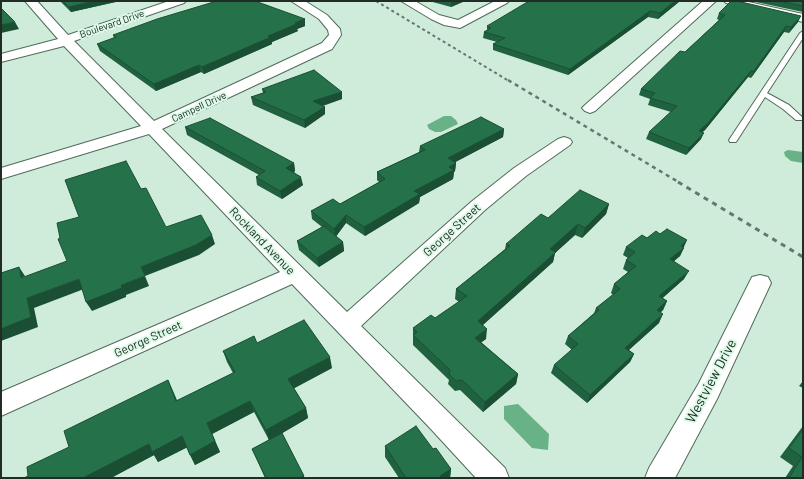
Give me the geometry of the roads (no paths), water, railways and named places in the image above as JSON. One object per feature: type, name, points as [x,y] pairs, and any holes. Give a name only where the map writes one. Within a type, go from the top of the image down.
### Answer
[{"type":"street","name":"Rockland Avenue","points":[[31,1],[66,40],[496,478]]},
{"type":"street","name":"Boulevard Drive","points":[[1,58],[58,44],[180,1]]},
{"type":"street","name":"Campell Drive","points":[[1,174],[152,128],[327,46],[335,35],[334,28],[323,17],[297,1]]},
{"type":"street","points":[[407,1],[454,24],[464,22],[503,1]]},
{"type":"street","points":[[590,108],[710,1]]},
{"type":"street","points":[[730,1],[803,18]]},
{"type":"street","name":"Boulevard Drive","points":[[1,51],[53,40],[66,40]]},
{"type":"street","name":"George Street","points":[[346,326],[478,206],[520,172],[564,142]]},
{"type":"street","name":"George Street","points":[[1,404],[295,274]]},
{"type":"street","name":"Westview Drive","points":[[659,478],[708,392],[760,283]]},
{"type":"lane","points":[[733,140],[803,33]]},
{"type":"lane","points":[[764,94],[786,107],[799,118]]},
{"type":"railway","points":[[376,1],[509,81]]},
{"type":"railway","points":[[508,80],[680,183]]},
{"type":"railway","points":[[678,182],[803,257]]}]
